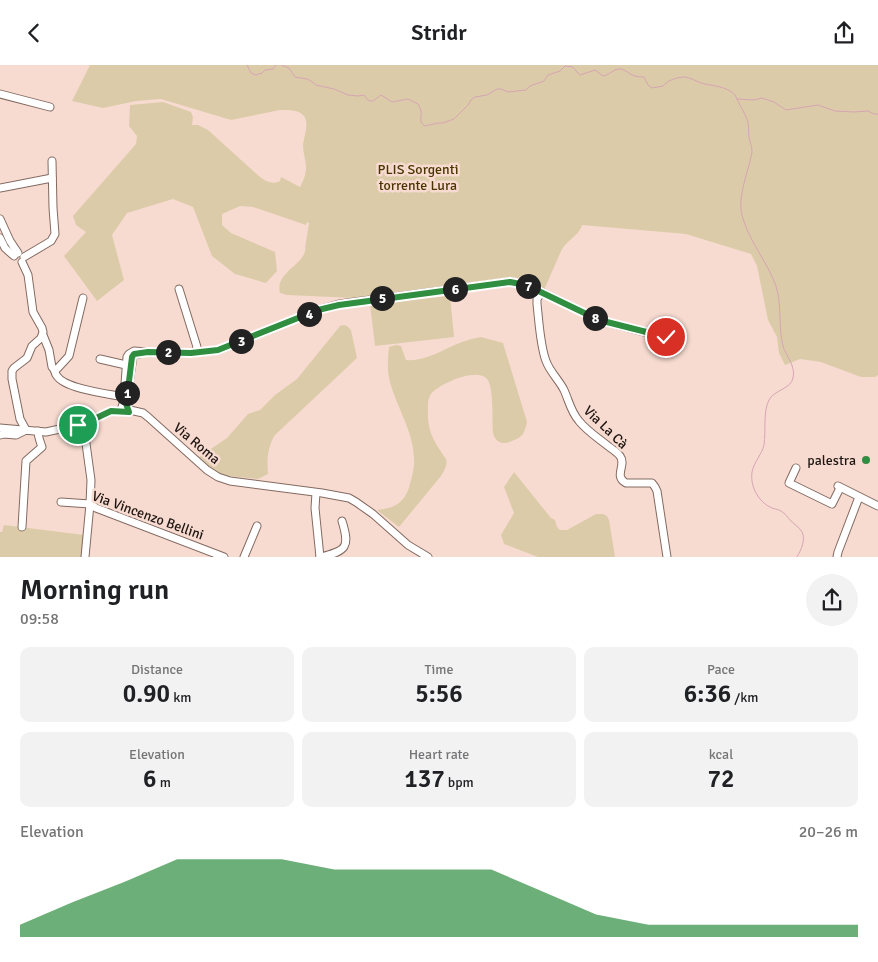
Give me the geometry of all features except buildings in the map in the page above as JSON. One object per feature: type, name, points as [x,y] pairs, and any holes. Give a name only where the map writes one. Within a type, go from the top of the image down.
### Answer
[{"type":"street","points":[[0,94],[50,107]]},
{"type":"street","points":[[20,257],[50,241],[55,234],[52,161]]},
{"type":"street","points":[[0,188],[52,177]]},
{"type":"street","points":[[0,219],[28,275],[33,312],[42,328],[42,335],[49,350],[57,377],[73,387],[124,397]]},
{"type":"street","points":[[0,238],[5,249],[20,257]]},
{"type":"street","points":[[129,412],[122,407],[124,405],[127,357],[148,352],[218,350],[318,310],[350,302],[510,282],[526,285],[599,320],[666,337]]},
{"type":"street","points":[[180,289],[197,347],[194,352]]},
{"type":"street","name":"Via La Cà","points":[[542,293],[537,299],[537,304],[545,361],[563,389],[578,420],[586,429],[620,456],[622,463],[620,475],[623,482],[652,483],[655,487],[667,557]]},
{"type":"street","points":[[54,369],[57,369],[69,356],[83,298]]},
{"type":"street","points":[[0,435],[16,435],[26,430],[20,419],[12,371],[27,358],[32,346],[42,335]]},
{"type":"street","points":[[129,412],[125,401],[132,355]]},
{"type":"street","points":[[100,359],[126,365]]},
{"type":"street","name":"Via Roma","points":[[0,428],[46,432],[82,423],[111,411],[129,412],[130,410],[143,413],[207,470],[218,477],[230,481],[342,497],[356,502],[373,513],[408,545],[428,557]]},
{"type":"street","points":[[82,423],[91,480],[85,557]]},
{"type":"street","points":[[22,527],[26,461],[42,447],[38,439],[38,431]]},
{"type":"street","points":[[796,468],[789,483],[832,504],[839,487],[878,506]]},
{"type":"street","points":[[316,493],[315,508],[320,557],[341,550],[346,545],[347,541],[342,521]]},
{"type":"street","points":[[837,557],[859,497]]},
{"type":"street","name":"Via Vincenzo Bellini","points":[[61,502],[90,504],[96,508],[224,557]]},
{"type":"street","points":[[244,557],[257,526]]},
{"type":"green space","name":"PLIS Sorgenti torrente Lura","points":[[90,65],[878,65],[878,375],[875,377],[861,377],[821,362],[800,359],[785,365],[779,353],[777,337],[768,320],[757,266],[751,254],[686,234],[582,225],[579,231],[562,249],[544,290],[528,282],[513,278],[354,298],[287,295],[280,293],[279,287],[284,276],[305,253],[309,223],[307,222],[306,225],[253,207],[240,206],[222,214],[222,225],[231,233],[275,252],[277,271],[266,283],[235,274],[212,256],[193,207],[173,199],[127,213],[112,235],[124,280],[97,301],[64,256],[86,232],[76,225],[73,216],[136,144],[137,136],[129,126],[130,105],[163,102],[191,112],[193,117],[192,125],[198,125],[208,130],[262,178],[275,183],[280,181],[281,177],[300,187],[306,171],[303,145],[306,121],[303,115],[292,110],[280,110],[231,120],[161,99],[136,101],[103,108],[72,101]]},
{"type":"green space","points":[[450,296],[454,337],[375,346],[370,304]]},
{"type":"green space","points":[[344,325],[351,330],[357,358],[275,435],[268,454],[268,474],[258,479],[219,475],[199,457],[227,438],[248,414],[260,410],[275,395],[297,379],[340,326]]},
{"type":"green space","points":[[481,337],[503,343],[527,422],[524,433],[508,442],[502,443],[496,439],[493,433],[491,389],[487,379],[482,376],[475,375],[458,378],[435,390],[429,399],[429,424],[435,441],[446,459],[446,466],[441,476],[399,527],[377,510],[394,506],[402,500],[408,490],[414,464],[411,437],[389,378],[389,347],[401,346],[406,360],[416,360],[462,342]]},
{"type":"green space","points":[[514,472],[551,518],[555,520],[560,530],[567,530],[596,514],[607,516],[615,557],[538,557],[504,544],[501,535],[514,513],[504,487]]},
{"type":"green space","points":[[4,525],[84,535],[83,557],[0,557],[0,532],[2,532]]},
{"type":"waterway","points":[[247,65],[251,73],[256,75],[265,70],[273,69],[276,65]]},
{"type":"waterway","points":[[281,65],[289,68],[295,77],[307,79],[316,85],[334,89],[348,95],[364,95],[369,101],[373,101],[381,95],[392,102],[408,99],[418,104],[421,111],[421,121],[425,126],[454,119],[475,97],[487,95],[497,89],[508,92],[526,90],[530,86],[544,81],[548,75],[560,71],[565,66],[573,67],[580,75],[595,70],[603,76],[621,69],[632,75],[644,77],[652,88],[663,86],[673,79],[685,77],[732,92],[748,122],[752,150],[742,192],[742,215],[776,286],[783,346],[794,374],[792,382],[771,397],[767,405],[764,445],[753,468],[752,483],[762,501],[771,508],[782,512],[802,532],[803,542],[797,557]]},
{"type":"waterway","points":[[737,99],[754,100],[762,98],[774,102],[786,110],[818,105],[835,111],[868,111],[878,114]]},
{"type":"place","name":"palestra","points":[[866,460]]},
{"type":"route","points":[[78,425],[111,411],[129,412],[125,401],[134,354],[148,352],[191,353],[218,350],[318,310],[350,302],[510,282],[526,285],[599,320],[666,337]]}]
